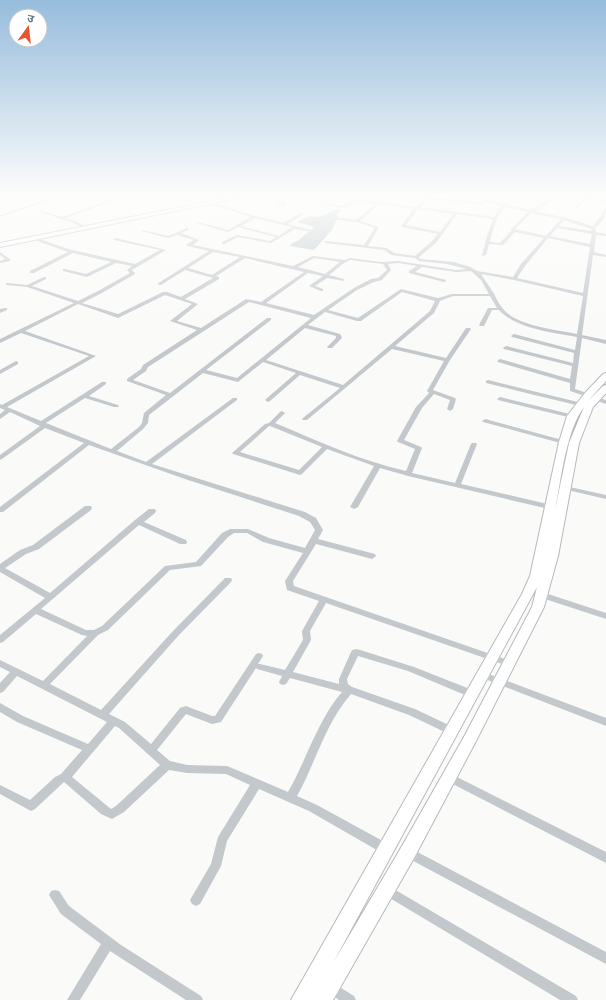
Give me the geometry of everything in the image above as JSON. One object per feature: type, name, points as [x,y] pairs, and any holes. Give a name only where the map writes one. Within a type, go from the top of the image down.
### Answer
[{"type":"main road","points":[[322,1000],[408,852],[538,607],[552,556],[574,443],[589,406],[606,376]]},
{"type":"main road","points":[[300,1000],[324,962],[472,694],[494,659],[528,594],[536,576],[549,507],[564,442],[572,416],[606,388]]},
{"type":"street","points":[[51,244],[73,251],[136,266]]},
{"type":"street","points":[[0,341],[77,303],[133,273],[128,271],[164,250],[136,244]]},
{"type":"street","points":[[190,244],[188,245],[342,280]]},
{"type":"street","points":[[343,244],[388,250],[393,254],[416,257],[419,260],[459,265],[474,271],[586,295]]},
{"type":"street","points":[[416,257],[432,244]]},
{"type":"street","points":[[484,255],[488,244]]},
{"type":"street","points":[[514,279],[523,265],[541,244]]},
{"type":"street","points":[[581,244],[593,246],[572,390],[592,400]]},
{"type":"street","points":[[159,284],[213,250]]},
{"type":"street","points":[[32,272],[73,251]]},
{"type":"street","points":[[0,252],[8,260],[0,262]]},
{"type":"street","points":[[592,253],[606,256]]},
{"type":"street","points":[[213,276],[244,257]]},
{"type":"street","points":[[294,268],[314,257],[344,261]]},
{"type":"street","points":[[321,290],[311,286],[344,261],[350,259],[385,263],[396,262],[459,271],[474,271],[481,276],[501,309],[512,319],[523,324],[606,342]]},
{"type":"street","points":[[65,270],[87,276],[116,261]]},
{"type":"street","points":[[203,371],[238,380],[324,310],[374,279],[380,279],[389,270],[385,263]]},
{"type":"street","points":[[440,268],[459,265]]},
{"type":"street","points":[[420,266],[411,272],[444,281]]},
{"type":"street","points":[[181,299],[217,278],[185,268]]},
{"type":"street","points":[[263,303],[307,271]]},
{"type":"street","points":[[28,286],[44,278]]},
{"type":"street","points":[[7,284],[28,286],[118,316],[164,292],[196,304],[173,321],[201,330]]},
{"type":"street","points":[[324,310],[360,320],[401,290],[438,300],[452,296],[493,295]]},
{"type":"street","points":[[171,396],[129,380],[144,370],[145,366],[248,300],[315,317]]},
{"type":"street","points":[[305,419],[432,312],[438,300]]},
{"type":"street","points":[[482,325],[490,309],[501,309]]},
{"type":"street","points":[[112,452],[141,428],[145,423],[146,414],[270,320]]},
{"type":"street","points":[[304,326],[338,335],[339,338],[330,347]]},
{"type":"street","points":[[408,474],[419,448],[400,441],[419,407],[432,393],[430,391],[447,360],[468,329]]},
{"type":"street","points":[[0,417],[4,408],[93,356],[21,331]]},
{"type":"street","points":[[514,336],[577,352]]},
{"type":"street","points":[[391,347],[447,360]]},
{"type":"street","points":[[506,348],[575,365]]},
{"type":"street","points":[[262,360],[344,387]]},
{"type":"street","points":[[500,361],[572,382]]},
{"type":"street","points":[[0,372],[16,363]]},
{"type":"street","points":[[268,400],[300,372]]},
{"type":"street","points":[[488,382],[592,400]]},
{"type":"street","points":[[0,458],[43,424],[104,384]]},
{"type":"street","points":[[432,393],[453,399],[450,410]]},
{"type":"street","points":[[84,396],[116,406]]},
{"type":"street","points":[[146,464],[235,399]]},
{"type":"street","points":[[500,399],[572,416]]},
{"type":"street","points":[[4,408],[112,452],[302,514],[313,520],[320,530],[289,581],[290,588],[508,663]]},
{"type":"street","points":[[282,413],[271,424],[267,425],[235,453],[300,473],[326,447]]},
{"type":"street","points":[[485,420],[564,442]]},
{"type":"street","points":[[271,424],[326,447],[408,474],[549,507]]},
{"type":"street","points":[[0,510],[88,443]]},
{"type":"street","points":[[457,485],[474,444]]},
{"type":"street","points":[[354,507],[378,465]]},
{"type":"street","points":[[565,488],[606,497]]},
{"type":"street","points":[[50,597],[0,568],[23,552],[36,547],[88,508]]},
{"type":"street","points":[[0,640],[152,511]]},
{"type":"street","points":[[138,522],[184,542]]},
{"type":"street","points":[[44,685],[95,633],[106,628],[168,568],[198,564],[225,535],[234,531],[248,531],[266,540],[306,551]]},
{"type":"street","points":[[314,540],[372,556]]},
{"type":"street","points":[[102,715],[176,633],[228,580]]},
{"type":"street","points":[[542,595],[606,616]]},
{"type":"street","points":[[285,678],[307,640],[306,631],[324,600]]},
{"type":"street","points":[[35,610],[85,633],[95,633]]},
{"type":"street","points":[[349,690],[344,686],[343,679],[355,652],[357,652],[412,669],[472,694]]},
{"type":"street","points":[[152,751],[183,711],[186,710],[212,720],[218,719],[259,656]]},
{"type":"street","points":[[0,663],[122,725],[167,765],[187,769],[228,770],[313,808],[386,849]]},
{"type":"street","points":[[260,667],[285,678],[349,690],[412,712],[452,731]]},
{"type":"street","points":[[0,689],[16,671]]},
{"type":"street","points":[[484,675],[498,682],[606,722]]},
{"type":"street","points":[[290,798],[305,771],[320,731],[342,697],[349,690]]},
{"type":"street","points":[[0,707],[20,720],[89,749]]},
{"type":"street","points":[[0,789],[31,806],[59,780],[65,777],[114,721]]},
{"type":"street","points":[[65,777],[104,811],[112,814],[120,809],[167,765]]},
{"type":"street","points":[[449,777],[606,858]]},
{"type":"street","points":[[196,900],[216,866],[222,840],[257,783]]},
{"type":"street","points":[[408,852],[606,958]]},
{"type":"street","points":[[387,890],[572,1000]]},
{"type":"street","points":[[55,895],[65,910],[109,943],[197,1000]]},
{"type":"street","points":[[72,1000],[109,943]]},
{"type":"street","points":[[330,987],[350,1000]]},
{"type":"shaded area","points":[[291,244],[320,244],[314,250],[290,246]]}]
